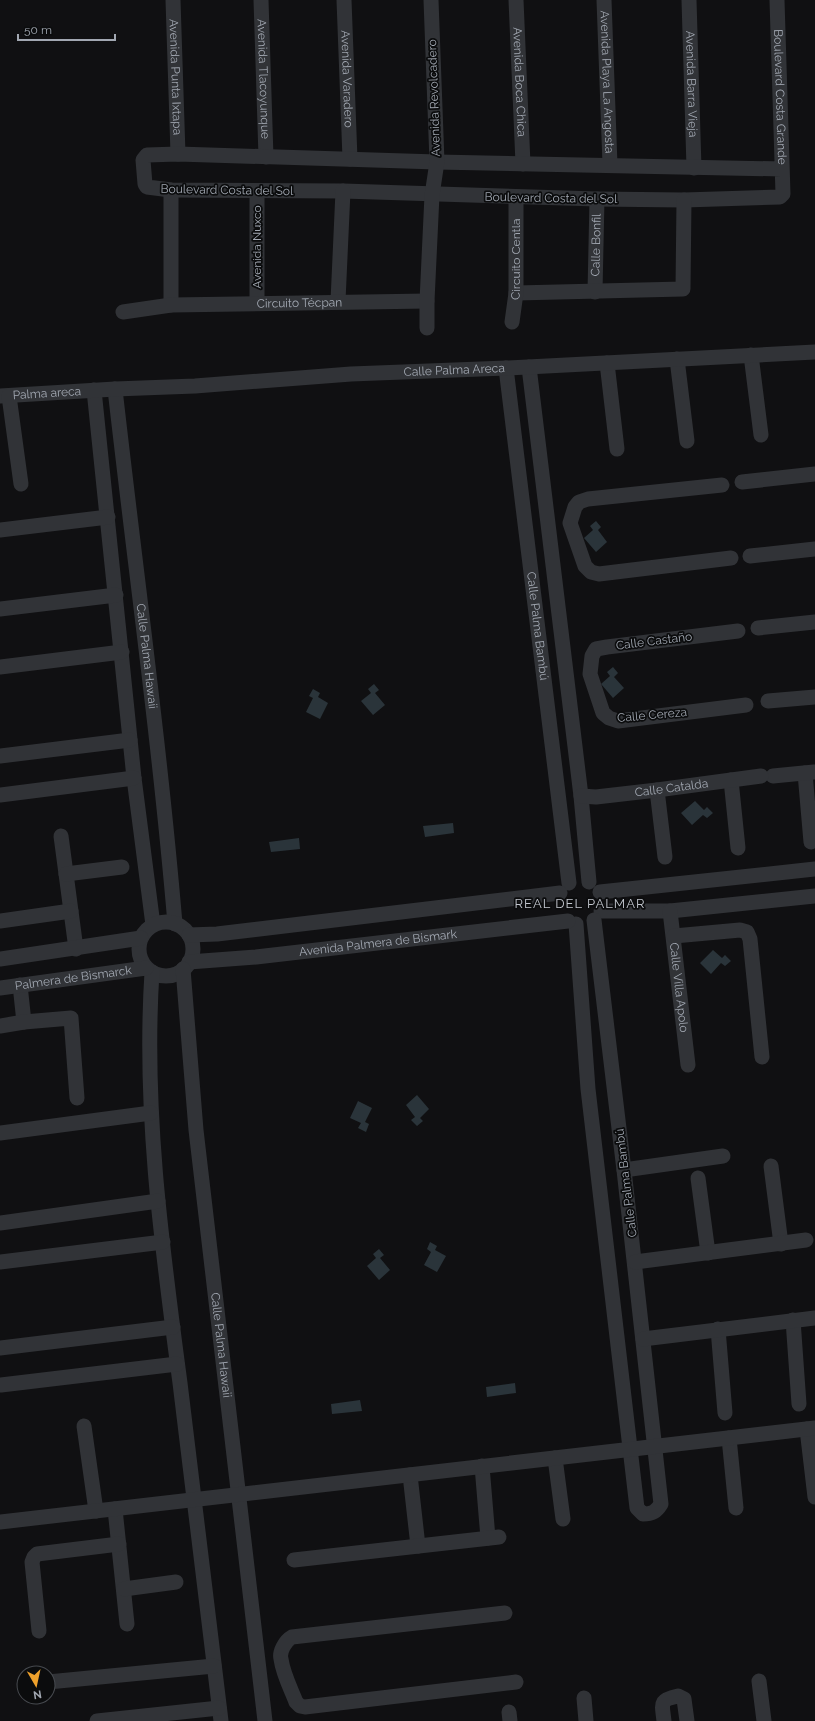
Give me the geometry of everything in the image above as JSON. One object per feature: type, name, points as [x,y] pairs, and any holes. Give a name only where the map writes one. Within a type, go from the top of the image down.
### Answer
[{"type":"street","name":"Avenida Punta Ixtapa","points":[[173,0],[178,154]]},
{"type":"street","name":"Avenida Tlacoyunque","points":[[261,0],[266,157]]},
{"type":"street","name":"Avenida Varadero","points":[[344,0],[350,159]]},
{"type":"street","name":"Avenida Revolcadero","points":[[431,0],[437,162],[432,195]]},
{"type":"street","name":"Avenida Boca Chica","points":[[516,0],[522,164]]},
{"type":"street","name":"Avenida Playa La Angosta","points":[[604,0],[610,165]]},
{"type":"street","name":"Avenida Barra Vieja","points":[[689,0],[694,168]]},
{"type":"street","name":"Boulevard Costa Grande","points":[[777,0],[783,194]]},
{"type":"street","name":"Boulevard Costa del Sol","points":[[782,169],[437,162],[178,154],[147,155],[143,160],[145,184],[147,187],[171,190],[343,192],[684,200],[780,197],[783,194]]},
{"type":"street","points":[[171,190],[172,305]]},
{"type":"street","name":"Avenida Nuxco","points":[[257,191],[257,303]]},
{"type":"street","points":[[338,301],[343,192]]},
{"type":"street","points":[[427,328],[432,195]]},
{"type":"street","name":"Circuito Centla","points":[[512,322],[516,293],[516,197]]},
{"type":"street","name":"Calle Bonfil","points":[[595,292],[597,199]]},
{"type":"street","points":[[516,293],[595,292],[682,288],[684,200]]},
{"type":"street","name":"Circuito Técpan","points":[[123,312],[172,305],[427,300]]},
{"type":"street","name":"Calle Palma Areca","points":[[94,390],[195,386],[351,374],[529,367],[815,352]]},
{"type":"street","points":[[751,355],[761,435]]},
{"type":"street","points":[[677,359],[687,441]]},
{"type":"street","points":[[607,363],[617,450]]},
{"type":"street","name":"Calle Palma Bambú","points":[[529,367],[589,882]]},
{"type":"street","name":"Calle Palma Bambú","points":[[506,368],[565,888]]},
{"type":"street","name":"Calle Palma Hawaii","points":[[115,389],[134,554],[157,726],[175,924]]},
{"type":"street","name":"Calle Palma Hawaii","points":[[94,390],[134,778],[153,925]]},
{"type":"street","name":"Palma areca","points":[[5,396],[94,390]]},
{"type":"street","points":[[5,396],[21,484]]},
{"type":"street","points":[[742,482],[815,474]]},
{"type":"street","points":[[722,485],[588,499],[579,502],[575,507],[570,523],[585,566],[591,572],[599,574],[731,558]]},
{"type":"street","points":[[0,530],[108,517]]},
{"type":"street","points":[[548,525],[570,523]]},
{"type":"street","points":[[750,556],[815,549]]},
{"type":"street","points":[[0,609],[116,595]]},
{"type":"street","points":[[758,628],[815,622]]},
{"type":"street","name":"Calle Castaño","points":[[590,674],[592,656],[596,649],[738,631]]},
{"type":"street","points":[[0,668],[122,652]]},
{"type":"street","points":[[565,677],[590,674]]},
{"type":"street","name":"Calle Cereza","points":[[590,674],[602,712],[609,718],[618,721],[746,705]]},
{"type":"street","points":[[768,701],[815,697]]},
{"type":"street","points":[[0,756],[130,740]]},
{"type":"street","points":[[810,773],[811,842]]},
{"type":"street","name":"Calle Catalda","points":[[580,796],[596,797],[731,780],[810,773]]},
{"type":"street","points":[[0,795],[134,778]]},
{"type":"street","points":[[731,780],[738,848]]},
{"type":"street","points":[[657,790],[665,857]]},
{"type":"street","points":[[61,836],[76,949]]},
{"type":"street","points":[[66,874],[122,867]]},
{"type":"street","points":[[600,892],[815,869]]},
{"type":"street","points":[[189,935],[217,934],[565,888],[579,880],[589,882],[596,886],[600,892],[603,902],[597,916]]},
{"type":"street","points":[[565,888],[558,900],[558,907],[561,914],[572,923],[585,924],[597,916],[670,911],[815,896]]},
{"type":"street","points":[[0,920],[71,911]]},
{"type":"street","name":"Calle Villa Apolo","points":[[670,911],[688,1065]]},
{"type":"street","name":"Calle Palma Bambú","points":[[597,916],[661,1504],[657,1511],[651,1514],[643,1514],[637,1508],[631,1449]]},
{"type":"street","points":[[97,1721],[220,1715],[158,1201],[151,1113],[149,970],[141,959],[139,949],[141,938],[153,925],[164,922],[175,924],[183,928],[189,935],[192,944],[192,953],[186,965],[176,973],[168,975],[149,970]]},
{"type":"street","points":[[572,923],[588,1089],[631,1449]]},
{"type":"street","name":"Avenida Palmera de Bismark","points":[[186,965],[572,923]]},
{"type":"street","points":[[674,936],[740,930],[747,932],[750,939],[762,1057]]},
{"type":"street","points":[[0,959],[76,949],[141,938]]},
{"type":"street","name":"Calle Palma Hawaii","points":[[186,965],[196,1130],[265,1721]]},
{"type":"street","name":"Palmera de Bismarck","points":[[0,988],[149,970]]},
{"type":"street","points":[[20,985],[24,1022]]},
{"type":"street","points":[[0,1026],[24,1022],[70,1018],[77,1098]]},
{"type":"street","points":[[0,1133],[151,1113]]},
{"type":"street","points":[[624,1170],[722,1156]]},
{"type":"street","points":[[771,1166],[781,1244]]},
{"type":"street","points":[[698,1178],[708,1253]]},
{"type":"street","points":[[0,1223],[158,1201]]},
{"type":"street","points":[[635,1262],[806,1240]]},
{"type":"street","points":[[0,1262],[163,1242]]},
{"type":"street","points":[[643,1339],[815,1318]]},
{"type":"street","points":[[793,1320],[799,1404]]},
{"type":"street","points":[[0,1348],[173,1327]]},
{"type":"street","points":[[718,1329],[726,1413]]},
{"type":"street","points":[[1,1385],[177,1364]]},
{"type":"street","points":[[84,1426],[96,1511]]},
{"type":"street","points":[[0,1522],[811,1429],[815,1497]]},
{"type":"street","points":[[729,1438],[736,1508]]},
{"type":"street","points":[[555,1458],[563,1519]]},
{"type":"street","points":[[294,1560],[494,1538],[482,1466]]},
{"type":"street","points":[[410,1475],[418,1546]]},
{"type":"street","points":[[116,1509],[127,1624]]},
{"type":"street","points":[[39,1631],[32,1562],[34,1557],[38,1554],[119,1544]]},
{"type":"street","points":[[124,1589],[176,1582]]},
{"type":"street","points":[[506,1613],[292,1637],[285,1644],[280,1658],[296,1702],[300,1706],[305,1707],[516,1682]]},
{"type":"street","points":[[258,1660],[280,1658]]},
{"type":"street","points":[[56,1681],[214,1666]]},
{"type":"street","points":[[759,1681],[764,1721]]},
{"type":"street","points":[[664,1721],[663,1701],[666,1698],[678,1696],[684,1699],[686,1721]]},
{"type":"street","points":[[584,1698],[586,1721]]},
{"type":"shaded area","points":[[596,521],[601,527],[598,530],[607,542],[596,552],[584,538],[593,530],[590,526]]},
{"type":"shaded area","points":[[613,667],[618,673],[614,677],[624,688],[613,698],[601,684],[610,676],[607,672]]},
{"type":"shaded area","points":[[374,684],[379,690],[375,693],[385,705],[373,715],[361,701],[371,693],[368,689]]},
{"type":"shaded area","points":[[313,689],[320,693],[318,697],[328,703],[320,719],[306,712],[313,698],[309,696]]},
{"type":"shaded area","points":[[695,801],[704,810],[707,807],[713,813],[707,818],[703,815],[692,825],[681,813]]},
{"type":"shaded area","points":[[453,823],[454,833],[425,837],[423,826]]},
{"type":"shaded area","points":[[299,838],[300,849],[271,852],[269,842]]},
{"type":"shaded area","points":[[713,950],[722,958],[725,955],[731,961],[725,966],[721,963],[711,974],[700,963]]},
{"type":"shaded area","points":[[417,1095],[429,1109],[420,1118],[423,1121],[417,1126],[411,1120],[415,1117],[406,1105]]},
{"type":"shaded area","points":[[358,1101],[372,1108],[365,1122],[369,1124],[366,1132],[358,1128],[361,1123],[350,1118]]},
{"type":"shaded area","points":[[430,1242],[437,1246],[435,1250],[446,1256],[437,1272],[424,1265],[431,1252],[427,1249]]},
{"type":"shaded area","points":[[379,1249],[384,1255],[380,1258],[390,1270],[379,1280],[367,1266],[376,1258],[373,1254]]},
{"type":"shaded area","points":[[515,1383],[516,1393],[487,1397],[486,1387]]},
{"type":"shaded area","points":[[360,1400],[362,1411],[332,1414],[331,1404]]},
{"type":"district","name":"REAL DEL PALMAR","points":[[580,903]]}]
